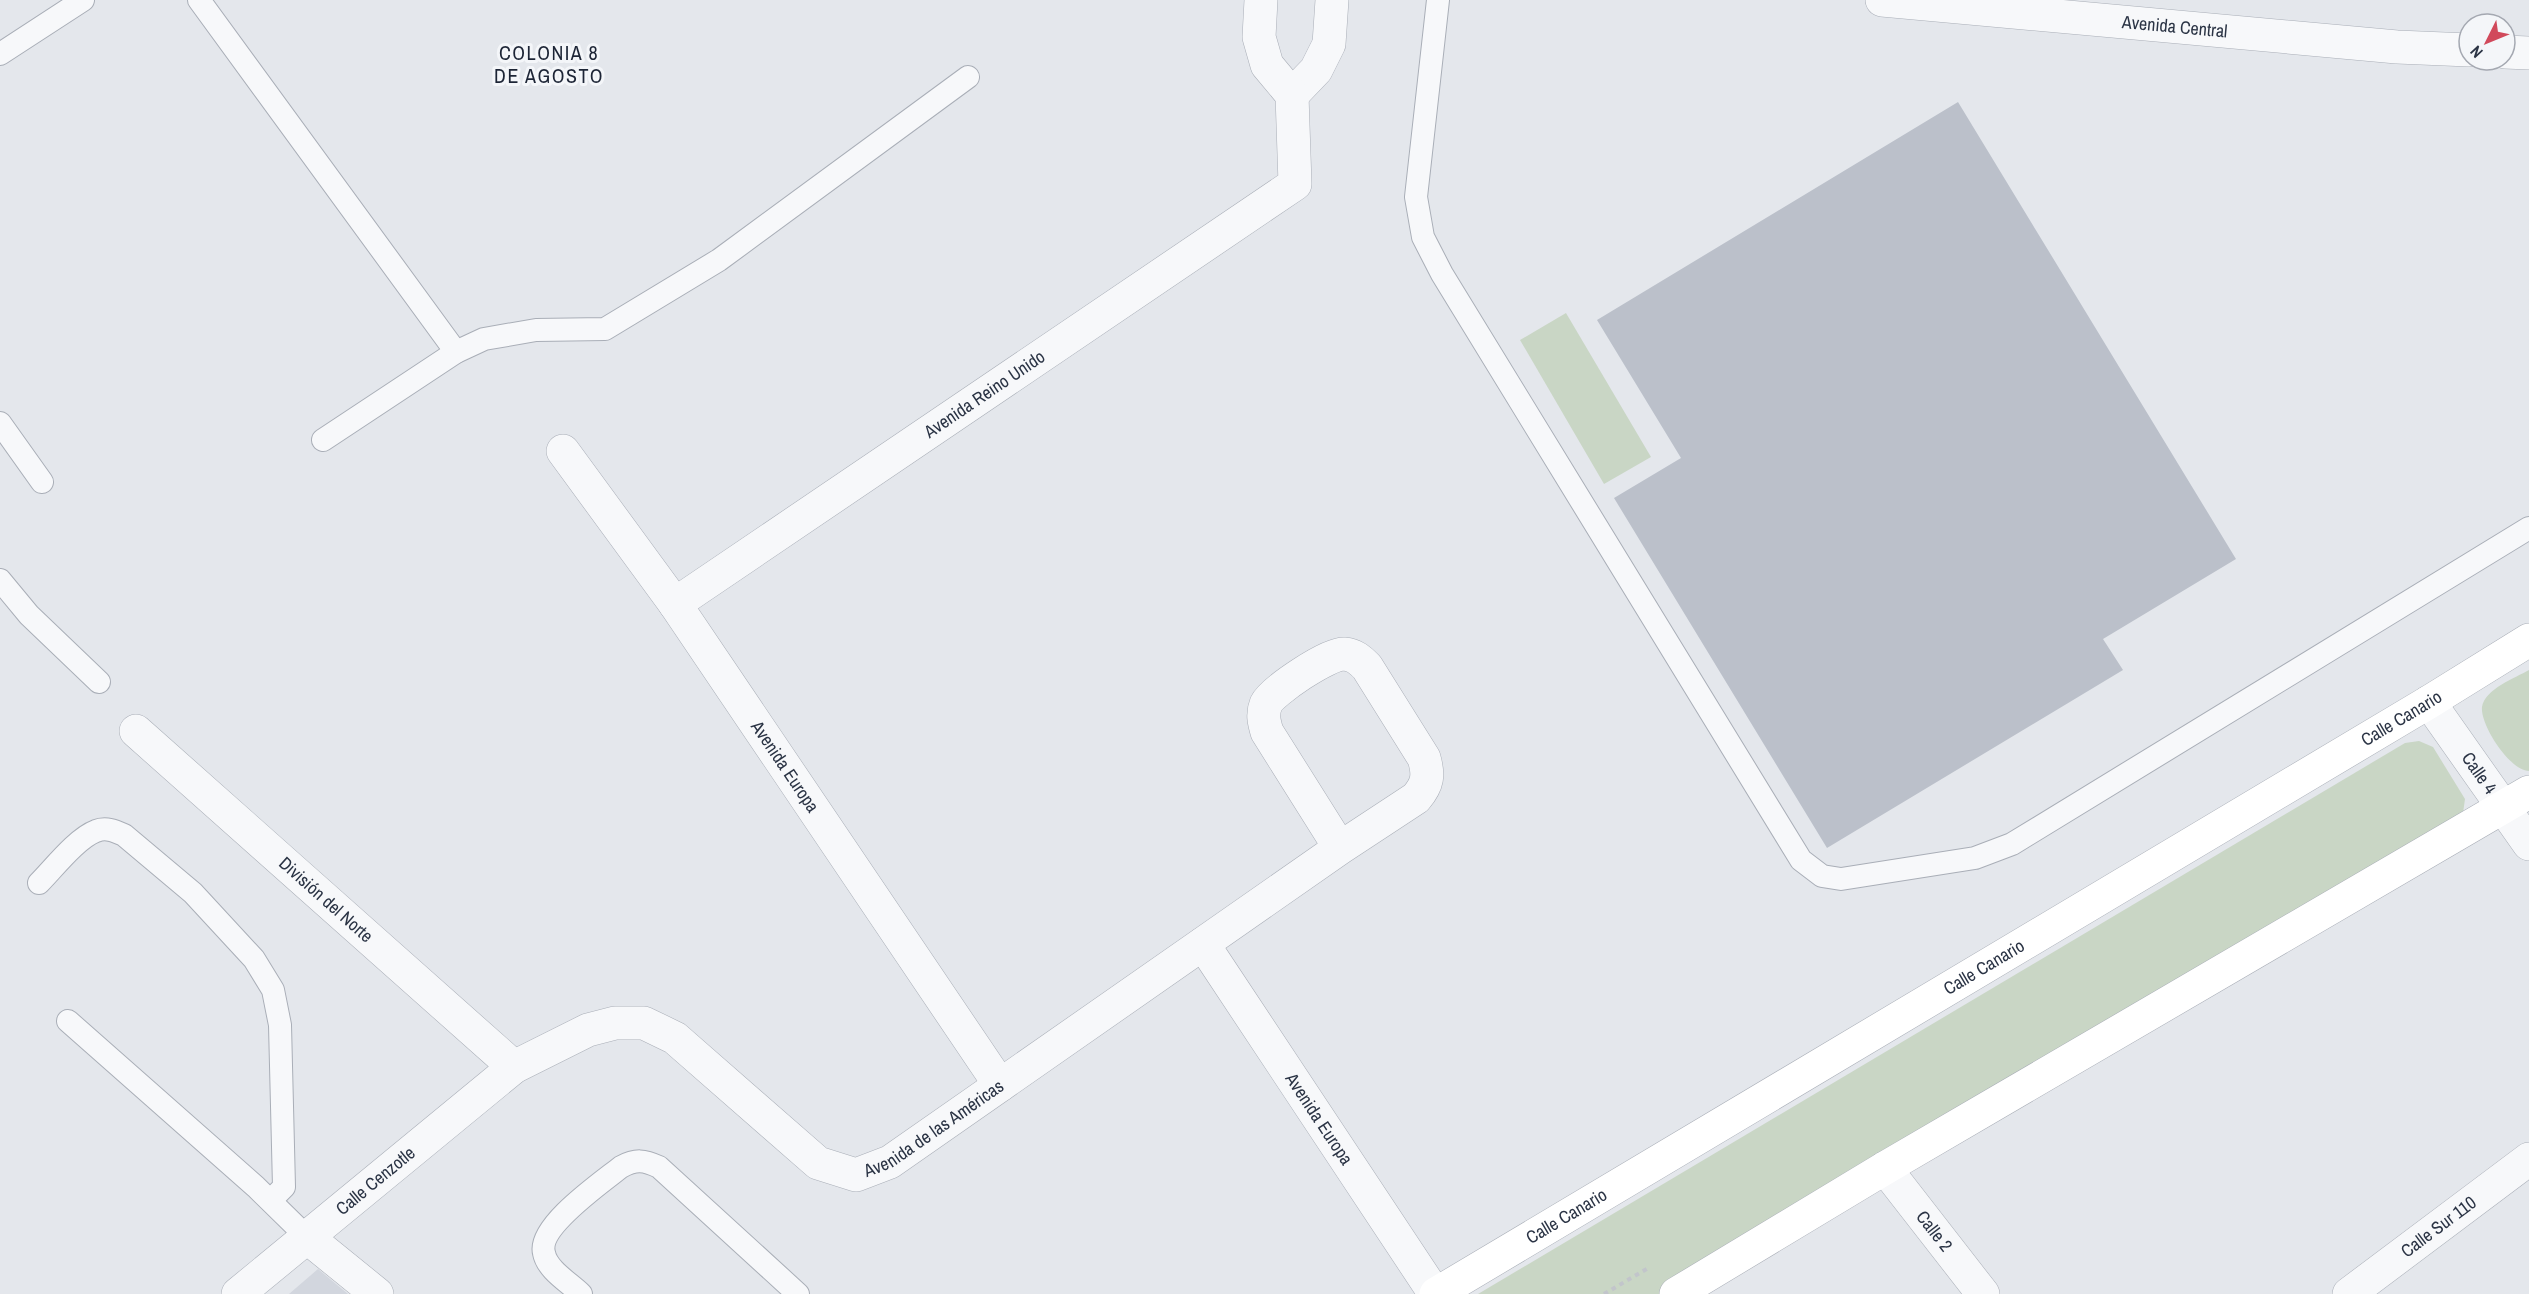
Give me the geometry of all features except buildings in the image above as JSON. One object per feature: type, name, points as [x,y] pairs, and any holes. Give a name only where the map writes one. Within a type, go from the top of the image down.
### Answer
[{"type":"street","points":[[1261,0],[1259,37],[1267,65],[1292,95],[1316,70],[1329,44],[1332,0]]},
{"type":"street","name":"Avenida Central","points":[[1882,0],[2397,47],[2457,50]]},
{"type":"street","name":"Avenida Reino Unido","points":[[675,604],[1295,184],[1292,95]]},
{"type":"street","name":"Avenida Europa","points":[[563,451],[675,604],[1000,1085]]},
{"type":"street","name":"Calle Canario","points":[[1435,1294],[2429,702],[2529,640]]},
{"type":"street","name":"Avenida de las Américas","points":[[514,1067],[588,1030],[615,1023],[644,1023],[675,1038],[818,1163],[856,1175],[890,1162],[1340,848],[1416,798],[1425,787],[1429,773],[1424,758],[1367,667],[1356,657],[1341,653],[1327,659],[1275,692],[1266,704],[1263,718],[1267,732],[1340,848]]},
{"type":"street","name":"Calle 4","points":[[2429,702],[2515,799],[2529,844]]},
{"type":"street","name":"División del Norte","points":[[136,731],[514,1067]]},
{"type":"street","points":[[1676,1294],[1886,1168],[2515,799]]},
{"type":"street","name":"Avenida Europa","points":[[1203,944],[1435,1294]]},
{"type":"street","name":"Calle Cenzotle","points":[[238,1294],[514,1067]]},
{"type":"street","name":"Calle Sur 110","points":[[2349,1294],[2529,1159]]},
{"type":"street","name":"Calle 2","points":[[1886,1168],[1983,1294]]},
{"type":"street","points":[[308,1238],[377,1294]]},
{"type":"lane","points":[[0,54],[83,0]]},
{"type":"lane","points":[[199,0],[456,352]]},
{"type":"lane","points":[[1438,0],[1416,197],[1423,237],[1448,284],[1801,860],[1822,876],[1841,879],[1975,858],[2012,844],[2529,528]]},
{"type":"lane","points":[[322,440],[456,352],[484,339],[536,330],[605,328],[720,260],[968,77]]},
{"type":"lane","points":[[0,423],[42,482]]},
{"type":"lane","points":[[0,580],[29,615],[99,682]]},
{"type":"lane","points":[[39,883],[85,837],[97,830],[111,830],[123,836],[193,893],[255,959],[273,990],[280,1024],[284,1187],[271,1200]]},
{"type":"lane","points":[[68,1020],[271,1200],[308,1238]]},
{"type":"lane","points":[[581,1294],[552,1268],[544,1254],[544,1238],[553,1224],[621,1167],[633,1161],[647,1161],[659,1167],[798,1294]]},
{"type":"shaded area","points":[[318,1269],[348,1294],[289,1294]]},
{"type":"green space","points":[[1566,313],[1651,457],[1604,484],[1520,340]]},
{"type":"green space","points":[[2529,670],[2529,771],[2513,764],[2498,746],[2486,725],[2482,707],[2494,689]]},
{"type":"green space","points":[[2419,741],[2433,747],[2465,799],[2463,813],[1663,1294],[1478,1294],[2405,743]]},
{"type":"district","name":"COLONIA 8 DE AGOSTO","points":[[549,64]]}]
